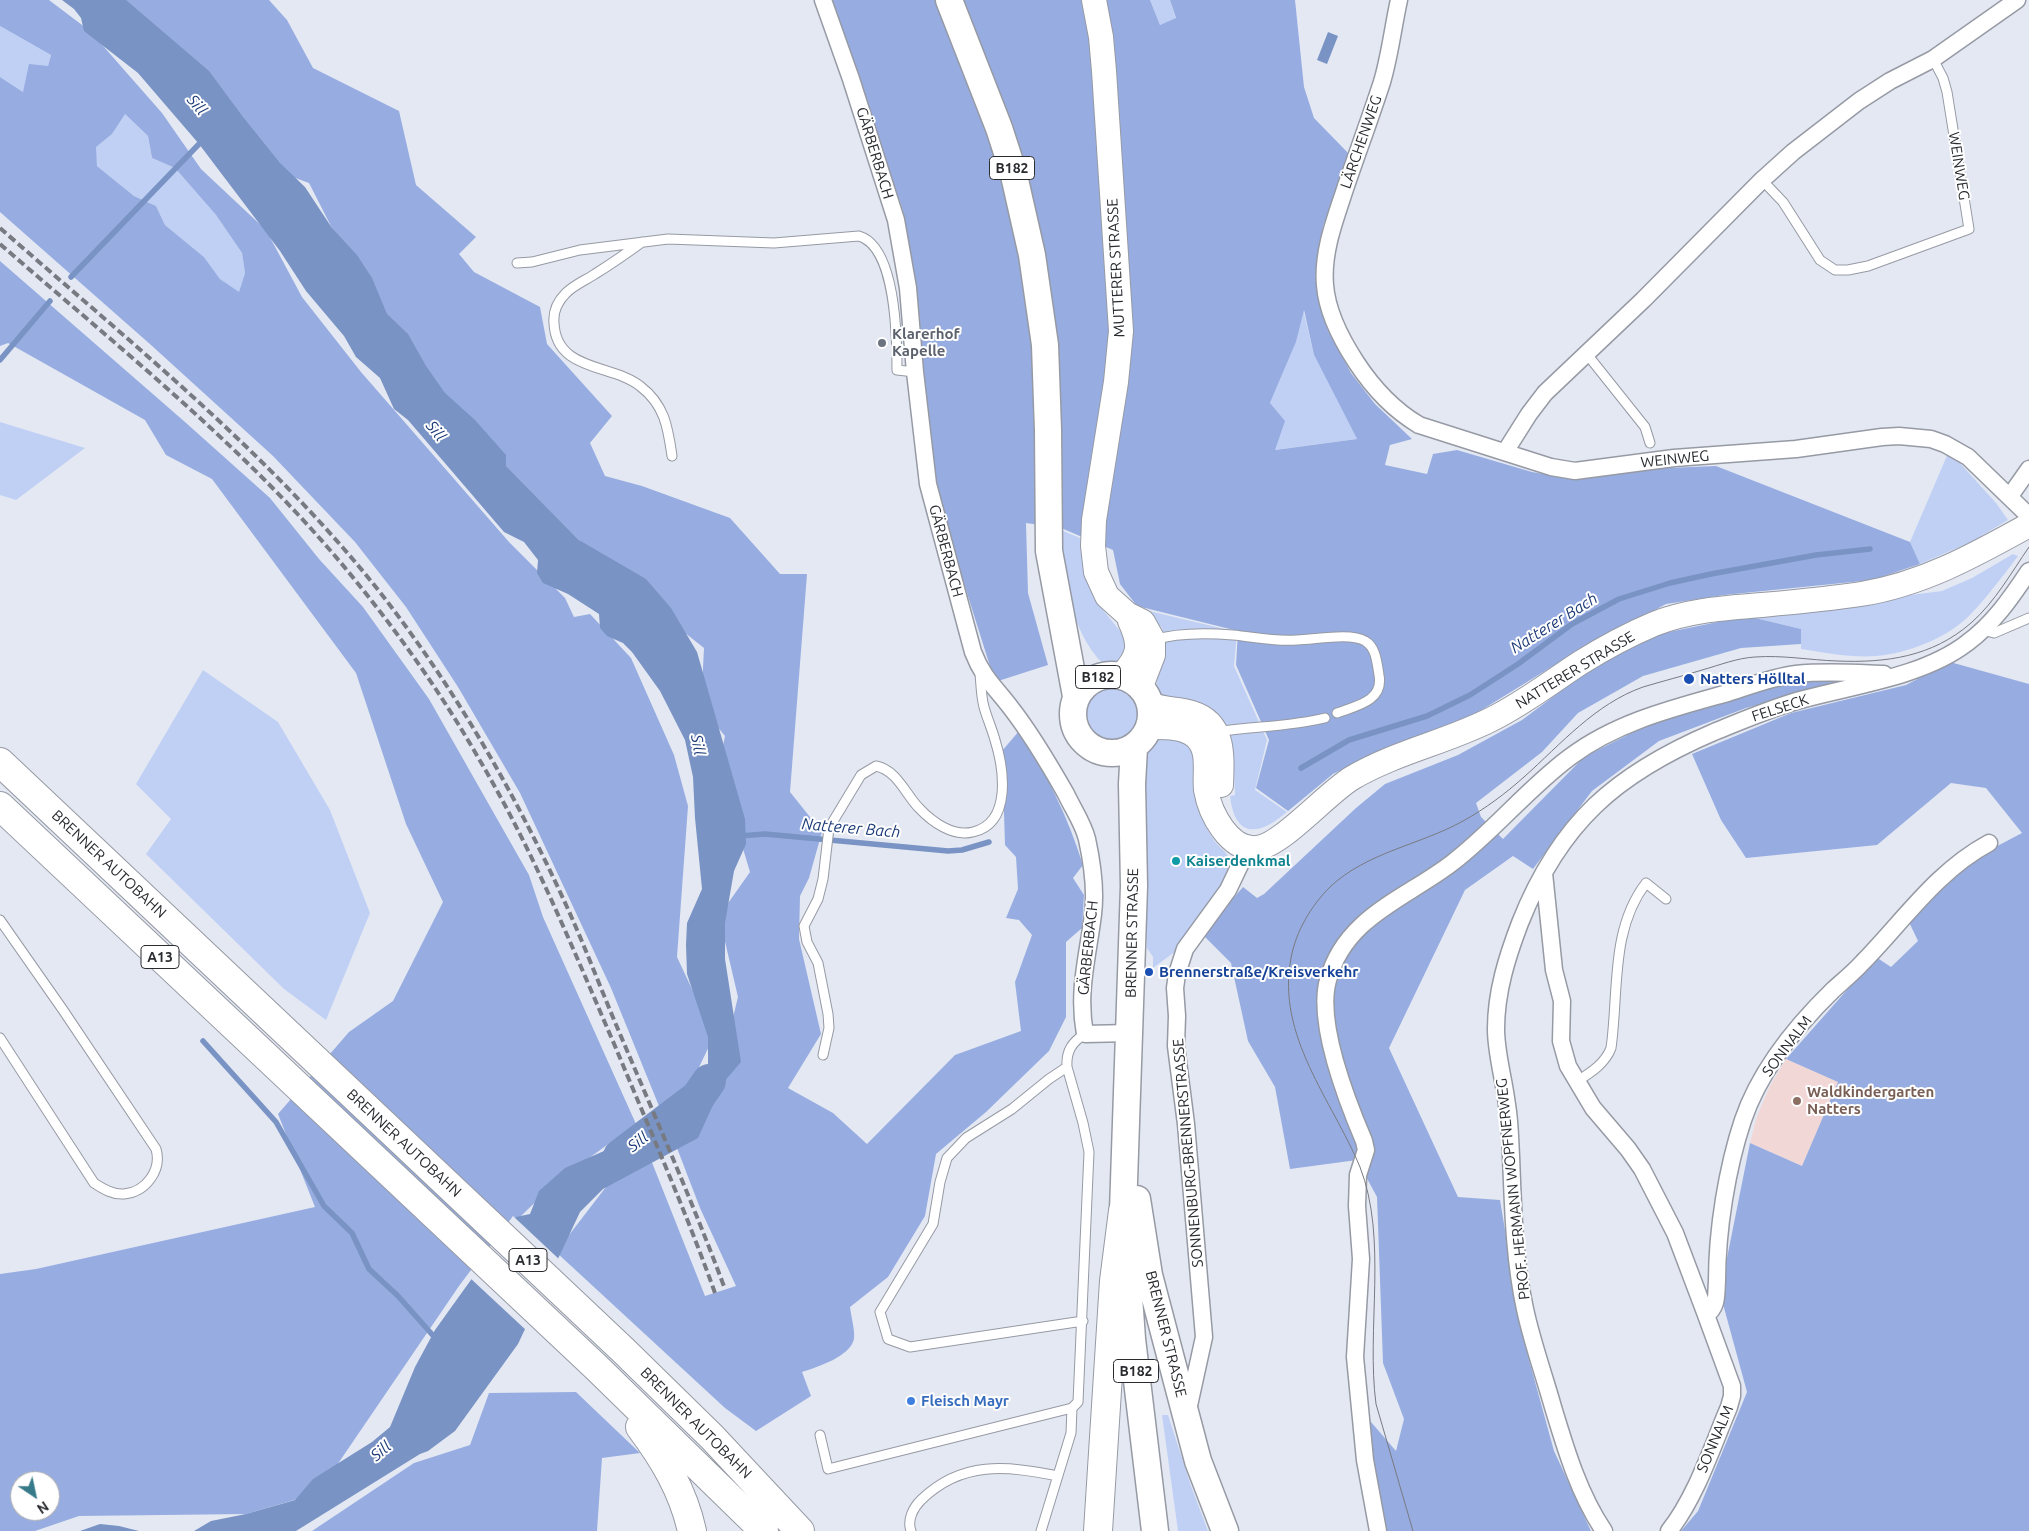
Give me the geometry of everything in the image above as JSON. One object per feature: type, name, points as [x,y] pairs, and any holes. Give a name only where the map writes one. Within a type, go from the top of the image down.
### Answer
[{"type":"highway","name":"BRENNER AUTOBAHN","points":[[0,762],[623,1350],[712,1437],[800,1531]]},
{"type":"highway","name":"A13","points":[[0,806],[596,1367],[654,1446],[682,1468]]},
{"type":"highway","points":[[1097,1530],[1114,1281],[1123,1211]]},
{"type":"highway","name":"BRENNER AUTOBAHN","points":[[682,1468],[764,1531]]},
{"type":"highway","points":[[682,1468],[685,1504],[692,1531]]},
{"type":"main road","name":"B182","points":[[949,0],[986,91],[1008,154],[1032,255],[1045,354],[1049,551],[1063,617],[1076,696]]},
{"type":"main road","name":"B182","points":[[1063,617],[1081,651],[1132,703]]},
{"type":"main road","name":"B182","points":[[1107,753],[1095,750],[1084,743],[1077,732],[1072,708],[1076,696],[1082,688],[1132,703]]},
{"type":"main road","points":[[1107,753],[1125,751],[1132,703]]},
{"type":"main road","name":"BRENNER STRASSE","points":[[1132,703],[1134,886],[1123,1211],[1132,1339],[1155,1531]]},
{"type":"main road","name":"BRENNER STRASSE","points":[[1107,753],[1118,779],[1132,825]]},
{"type":"main road","name":"BRENNER STRASSE","points":[[1126,1131],[1149,1275],[1198,1461],[1225,1531]]},
{"type":"street","name":"GÄRBERBACH","points":[[823,0],[851,78],[896,220],[908,288],[915,372],[928,484],[971,644],[980,670],[1034,740],[1080,820],[1086,837],[1094,887],[1093,912],[1084,962],[1081,998],[1085,1034]]},
{"type":"street","name":"MUTTERER STRASSE","points":[[1094,0],[1101,37],[1104,71],[1121,331],[1116,382],[1094,520],[1092,546],[1096,572],[1107,596],[1127,614],[1143,622],[1150,631],[1153,640]]},
{"type":"street","name":"LÄRCHENWEG","points":[[1324,284],[1326,259],[1332,231],[1382,80],[1399,0]]},
{"type":"street","points":[[1505,452],[1536,403],[1643,300],[1762,180],[1811,136],[1859,101],[1933,59],[2017,0]]},
{"type":"street","name":"WEINWEG","points":[[1324,284],[1332,316],[1349,351],[1377,391],[1390,405],[1419,425],[1550,467],[1575,470],[1674,458],[1796,448],[1882,436],[1931,439],[1958,450],[1968,457],[2029,516]]},
{"type":"street","points":[[2010,496],[2029,469]]},
{"type":"street","name":"NATTERER STRASSE","points":[[1248,848],[1265,847],[1280,838],[1332,793],[1356,776],[1378,765],[1457,735],[1494,718],[1534,695],[1600,651],[1658,623],[1688,614],[1713,610],[1822,599],[1884,590],[1927,577],[1952,566],[2029,525]]},
{"type":"street","name":"FELSECK","points":[[1544,871],[1578,824],[1599,801],[1633,774],[1668,753],[1724,728],[1781,706],[1896,675],[1948,656],[1983,630],[2003,608],[2029,571]]},
{"type":"street","name":"MUTTERER STRASSE","points":[[1127,614],[1136,636],[1137,650],[1134,658],[1132,703]]},
{"type":"street","points":[[1132,703],[1153,655],[1153,640]]},
{"type":"street","points":[[1378,1531],[1366,1460],[1355,1357],[1361,1259],[1357,1206],[1358,1175],[1366,1150],[1342,1086],[1327,1020],[1327,985],[1332,966],[1351,936],[1365,921],[1462,856],[1554,769],[1607,734],[1651,715],[1780,677],[1807,674],[1896,675]]},
{"type":"street","points":[[1132,703],[1199,716],[1216,732],[1221,745],[1222,758],[1221,790],[1216,816]]},
{"type":"street","points":[[1132,703],[1195,736],[1200,742],[1206,756],[1206,791],[1216,816],[1228,837],[1237,844],[1248,848]]},
{"type":"street","name":"SONNALM","points":[[1706,1315],[1711,1310],[1716,1299],[1719,1230],[1736,1146],[1750,1101],[1765,1072],[1776,1054],[1804,1022],[1831,992],[1863,962],[1934,883],[1967,855],[1989,843]]},
{"type":"street","name":"SONNENBURG-BRENNERSTRASSE","points":[[1187,1415],[1204,1337],[1186,1124],[1176,1046],[1176,974],[1185,949],[1228,890],[1248,848]]},
{"type":"street","name":"SONNALM","points":[[1544,871],[1554,964],[1562,1001],[1561,1041],[1568,1066],[1593,1108],[1628,1149],[1642,1169],[1675,1233],[1732,1386],[1729,1407],[1700,1475],[1669,1531]]},
{"type":"street","name":"PROF. HERMANN WOPFNERWEG","points":[[1544,871],[1524,914],[1504,967],[1496,1030],[1508,1112],[1516,1245],[1525,1309],[1570,1460],[1596,1519],[1604,1531]]},
{"type":"street","points":[[1085,1034],[1130,1033]]},
{"type":"lane","name":"WEINWEG","points":[[1762,180],[1783,202],[1820,260],[1835,270],[1848,270],[1868,266],[1969,229],[1947,92],[1943,78],[1933,59]]},
{"type":"lane","points":[[517,263],[532,262],[580,250],[645,240],[682,239],[774,244],[851,236],[866,238],[877,250],[884,267],[897,330],[897,370],[915,372]]},
{"type":"lane","points":[[645,240],[567,292],[557,305],[554,332],[565,351],[574,358],[634,382],[647,392],[662,411],[667,424],[672,456]]},
{"type":"lane","points":[[1586,353],[1645,427],[1650,443]]},
{"type":"lane","points":[[1983,630],[1994,633],[2029,618]]},
{"type":"lane","points":[[1153,640],[1179,635],[1230,634],[1278,640],[1347,637],[1360,639],[1368,644],[1374,652],[1380,685],[1377,693],[1369,700],[1337,714]]},
{"type":"lane","points":[[823,1055],[829,1028],[828,1014],[818,963],[807,942],[804,926],[818,899],[829,828],[861,775],[876,766],[890,772],[919,808],[948,830],[956,833],[973,832],[982,829],[997,816],[1001,802],[1001,774],[996,742],[984,706],[980,670]]},
{"type":"lane","points":[[1216,732],[1236,728],[1298,724],[1325,718]]},
{"type":"lane","points":[[1576,1082],[1598,1066],[1611,1048],[1618,958],[1626,921],[1635,899],[1646,883],[1666,898]]},
{"type":"lane","points":[[0,920],[156,1149],[159,1159],[152,1178],[137,1190],[123,1194],[107,1191],[94,1184],[0,1038]]},
{"type":"lane","points":[[820,1435],[828,1469],[1072,1408],[1078,1402],[1089,1152],[1067,1067],[1069,1050],[1076,1040],[1085,1034]]},
{"type":"lane","points":[[1067,1067],[1012,1109],[966,1138],[947,1158],[940,1182],[933,1224],[880,1312],[888,1340],[910,1347],[1083,1321]]},
{"type":"lane","points":[[1041,1531],[1071,1433],[1072,1408]]},
{"type":"lane","points":[[911,1531],[910,1517],[917,1504],[930,1490],[959,1474],[995,1467],[1020,1469],[1058,1476]]},
{"type":"shaded area","points":[[0,0],[49,0],[90,31],[162,113],[201,169],[266,230],[302,297],[361,372],[509,542],[565,598],[574,617],[590,614],[631,658],[674,755],[688,806],[677,957],[714,1036],[680,1107],[661,1111],[611,988],[520,793],[458,687],[406,607],[355,542],[273,456],[0,212],[0,77],[23,92],[29,64],[48,66],[51,55],[0,26]],"holes":[[[125,114],[148,136],[152,158],[175,168],[216,215],[242,253],[245,273],[239,292],[220,279],[204,257],[165,225],[156,206],[134,196],[97,166],[96,147],[112,134]]]},
{"type":"shaded area","points":[[124,0],[269,0],[287,20],[313,68],[399,111],[416,185],[476,237],[459,254],[474,272],[540,307],[547,344],[612,416],[590,443],[605,476],[642,486],[730,518],[780,574],[807,574],[790,792],[822,832],[809,878],[800,896],[799,939],[821,1034],[788,1088],[833,1113],[867,1144],[955,1055],[1021,1031],[1015,982],[1032,935],[1019,920],[1006,918],[1018,889],[1016,857],[1005,845],[1002,751],[1019,731],[1038,762],[1063,812],[1083,865],[1073,878],[1084,895],[1082,928],[1066,942],[1066,1017],[1049,1051],[986,1112],[936,1154],[925,1216],[888,1277],[850,1307],[854,1335],[851,1345],[840,1356],[802,1372],[811,1396],[756,1431],[725,1408],[556,1252],[609,1183],[651,1160],[705,1296],[736,1286],[700,1208],[677,1148],[717,1082],[738,997],[719,916],[750,872],[735,822],[713,795],[725,736],[701,707],[704,648],[637,595],[588,549],[453,413],[385,325],[309,183],[279,172]]},
{"type":"shaded area","points":[[829,0],[1150,0],[1160,25],[1176,18],[1170,0],[1295,0],[1304,87],[1314,118],[1350,155],[1323,226],[1316,287],[1328,330],[1351,373],[1375,404],[1412,439],[1390,445],[1385,465],[1427,474],[1433,454],[1457,450],[1532,472],[1573,479],[1618,470],[1716,466],[1910,542],[1920,564],[1872,580],[1724,595],[1666,604],[1553,666],[1467,719],[1383,749],[1333,774],[1288,811],[1256,788],[1269,740],[1236,665],[1238,631],[1137,606],[1120,584],[1113,550],[1061,528],[1026,523],[1028,593],[1048,665],[995,682],[939,504],[903,211],[847,46]],"holes":[[[1304,310],[1314,355],[1357,439],[1275,450],[1285,421],[1270,403],[1296,342]]]},
{"type":"shaded area","points":[[1150,0],[1170,0],[1176,19],[1160,25]]},
{"type":"shaded area","points":[[0,26],[51,55],[48,66],[23,92],[0,77]]},
{"type":"shaded area","points":[[124,113],[148,136],[152,158],[175,168],[216,215],[242,253],[245,273],[239,293],[220,279],[204,257],[165,225],[156,206],[134,196],[97,166],[95,147],[112,134]]},
{"type":"shaded area","points":[[0,261],[270,498],[319,559],[363,607],[429,699],[529,875],[543,917],[636,1124],[556,1182],[486,1250],[459,1286],[318,1493],[246,1514],[79,1516],[35,1531],[0,1531],[0,1274],[36,1269],[315,1207],[278,1114],[349,1032],[393,1001],[443,902],[406,824],[356,673],[212,479],[166,455],[145,420],[8,343],[0,346]]},
{"type":"shaded area","points":[[1303,309],[1314,355],[1357,439],[1274,450],[1270,403],[1296,342]]},
{"type":"shaded area","points":[[0,422],[85,448],[16,500],[0,495]]},
{"type":"shaded area","points":[[1949,451],[1996,503],[2008,520],[1971,542],[1920,564],[1910,542]]},
{"type":"shaded area","points":[[1061,530],[1080,538],[1087,580],[1094,599],[1125,637],[1127,652],[1119,661],[1113,664],[1105,664],[1098,658],[1079,628],[1066,580]]},
{"type":"shaded area","points":[[2013,554],[2018,556],[1987,596],[1958,626],[1925,644],[1901,652],[1877,656],[1858,656],[1801,649],[1801,629],[1747,616],[1942,591],[1972,578]]},
{"type":"shaded area","points":[[1145,610],[1237,632],[1234,666],[1267,740],[1255,790],[1287,812],[1267,826],[1250,829],[1243,826],[1237,820],[1230,796],[1235,795],[1234,772],[1230,770],[1159,693],[1157,679],[1164,657],[1162,628]]},
{"type":"shaded area","points":[[1747,616],[1801,629],[1801,644],[1741,648],[1643,676],[1578,713],[1542,752],[1476,803],[1481,817],[1503,839],[1584,757],[1651,723],[1783,680],[1856,679],[1746,708],[1659,741],[1592,791],[1533,869],[1513,856],[1465,890],[1389,1048],[1458,1197],[1500,1200],[1523,1338],[1554,1451],[1591,1531],[1374,1531],[1365,1415],[1396,1451],[1404,1419],[1383,1363],[1377,1197],[1357,1160],[1290,1169],[1275,1087],[1248,1041],[1231,963],[1202,934],[1243,887],[1257,898],[1264,894],[1356,808],[1385,784],[1458,755],[1522,720],[1585,673],[1654,635]]},
{"type":"shaded area","points":[[1950,662],[2029,684],[2029,1531],[1681,1531],[1698,1511],[1747,1392],[1720,1293],[1750,1143],[1802,1166],[1838,1082],[1786,1059],[1876,957],[1891,967],[1918,941],[1909,922],[1965,863],[2022,833],[1986,788],[1951,783],[1877,845],[1746,858],[1721,820],[1692,754],[1791,713],[1906,685]]},
{"type":"shaded area","points":[[203,670],[278,722],[330,810],[370,913],[326,1020],[284,989],[146,854],[171,819],[136,784]]},
{"type":"shaded area","points":[[1110,683],[1126,688],[1131,692],[1135,697],[1140,713],[1135,729],[1131,734],[1126,738],[1110,743],[1094,738],[1089,734],[1085,729],[1080,713],[1085,697],[1089,692],[1094,688]]},
{"type":"shaded area","points":[[1160,738],[1178,741],[1186,744],[1193,750],[1202,815],[1210,834],[1229,859],[1230,874],[1180,948],[1153,968],[1153,957],[1147,948],[1147,856],[1140,771],[1145,748],[1152,741]]},
{"type":"shaded area","name":"Waldkindergarten Natters","points":[[1786,1059],[1839,1082],[1802,1166],[1750,1143],[1757,1116],[1770,1086]]},
{"type":"shaded area","points":[[576,1392],[640,1453],[602,1458],[597,1531],[312,1531],[414,1463],[470,1445],[489,1393]]},
{"type":"shaded area","points":[[1162,1415],[1168,1415],[1208,1531],[1178,1531]]},
{"type":"water","points":[[62,0],[126,0],[209,71],[280,163],[305,187],[332,228],[357,255],[372,278],[387,314],[408,334],[426,366],[445,393],[475,420],[506,455],[506,466],[579,540],[646,579],[671,608],[697,652],[745,819],[746,844],[734,871],[725,923],[725,959],[741,1062],[723,1083],[698,1138],[603,1189],[580,1212],[518,1344],[455,1431],[428,1451],[420,1454],[296,1531],[194,1531],[211,1521],[246,1514],[295,1500],[313,1479],[372,1442],[390,1427],[415,1367],[435,1330],[516,1217],[530,1214],[539,1191],[565,1168],[666,1124],[693,1096],[708,1069],[708,1037],[687,974],[687,923],[702,889],[693,777],[685,740],[660,691],[632,652],[623,643],[607,636],[600,628],[599,614],[568,594],[543,583],[537,573],[538,560],[524,542],[504,532],[408,420],[394,409],[380,378],[356,357],[344,336],[306,291],[280,251],[199,144],[138,73],[84,31],[81,18],[74,9]]},
{"type":"water","points":[[1328,32],[1338,36],[1327,64],[1317,60]]},
{"type":"water","points":[[100,1524],[119,1526],[139,1531],[80,1531]]},
{"type":"pier","points":[[513,1216],[561,1261],[527,1331],[469,1277]]},
{"type":"waterway","points":[[71,277],[199,144],[204,142]]},
{"type":"waterway","points":[[0,360],[50,301]]},
{"type":"waterway","name":"Natterer Bach","points":[[1301,768],[1349,740],[1427,716],[1470,695],[1518,664],[1572,624],[1619,599],[1670,583],[1711,574],[1816,555],[1870,549]]},
{"type":"waterway","name":"Natterer Bach","points":[[739,836],[765,834],[948,851],[962,850],[989,842]]},
{"type":"waterway","points":[[203,1041],[276,1122],[324,1206],[352,1233],[369,1269],[398,1296],[437,1340]]},
{"type":"waterway","name":"Sill","points":[[620,1156],[698,1097],[709,1081]]},
{"type":"tram line","points":[[1413,1531],[1376,1404],[1373,1345],[1375,1254],[1373,1224],[1368,1195],[1360,1167],[1309,1067],[1299,1041],[1292,1014],[1289,987],[1291,958],[1305,919],[1330,887],[1345,875],[1377,857],[1446,829],[1487,806],[1517,783],[1579,726],[1626,694],[1643,687],[1748,658],[1776,657],[1873,661],[1908,656],[1940,644],[1980,615],[2029,547]]},
{"type":"railway","points":[[0,228],[149,357],[246,446],[337,541],[379,591],[433,666],[505,783],[567,907],[687,1193],[725,1289]]},
{"type":"railway","points":[[0,244],[177,397],[262,478],[341,563],[397,633],[431,682],[499,793],[535,864],[615,1046],[692,1230],[715,1293]]},
{"type":"place","name":"Klarerhof Kapelle","points":[[882,343]]},
{"type":"place","name":"Natters Hölltal","points":[[1689,679]]},
{"type":"place","name":"Kaiserdenkmal","points":[[1176,861]]},
{"type":"place","name":"Brennerstraße/Kreisverkehr","points":[[1149,972]]},
{"type":"place","name":"Waldkindergarten Natters","points":[[1797,1101]]},
{"type":"place","name":"Fleisch Mayr","points":[[911,1401]]}]
